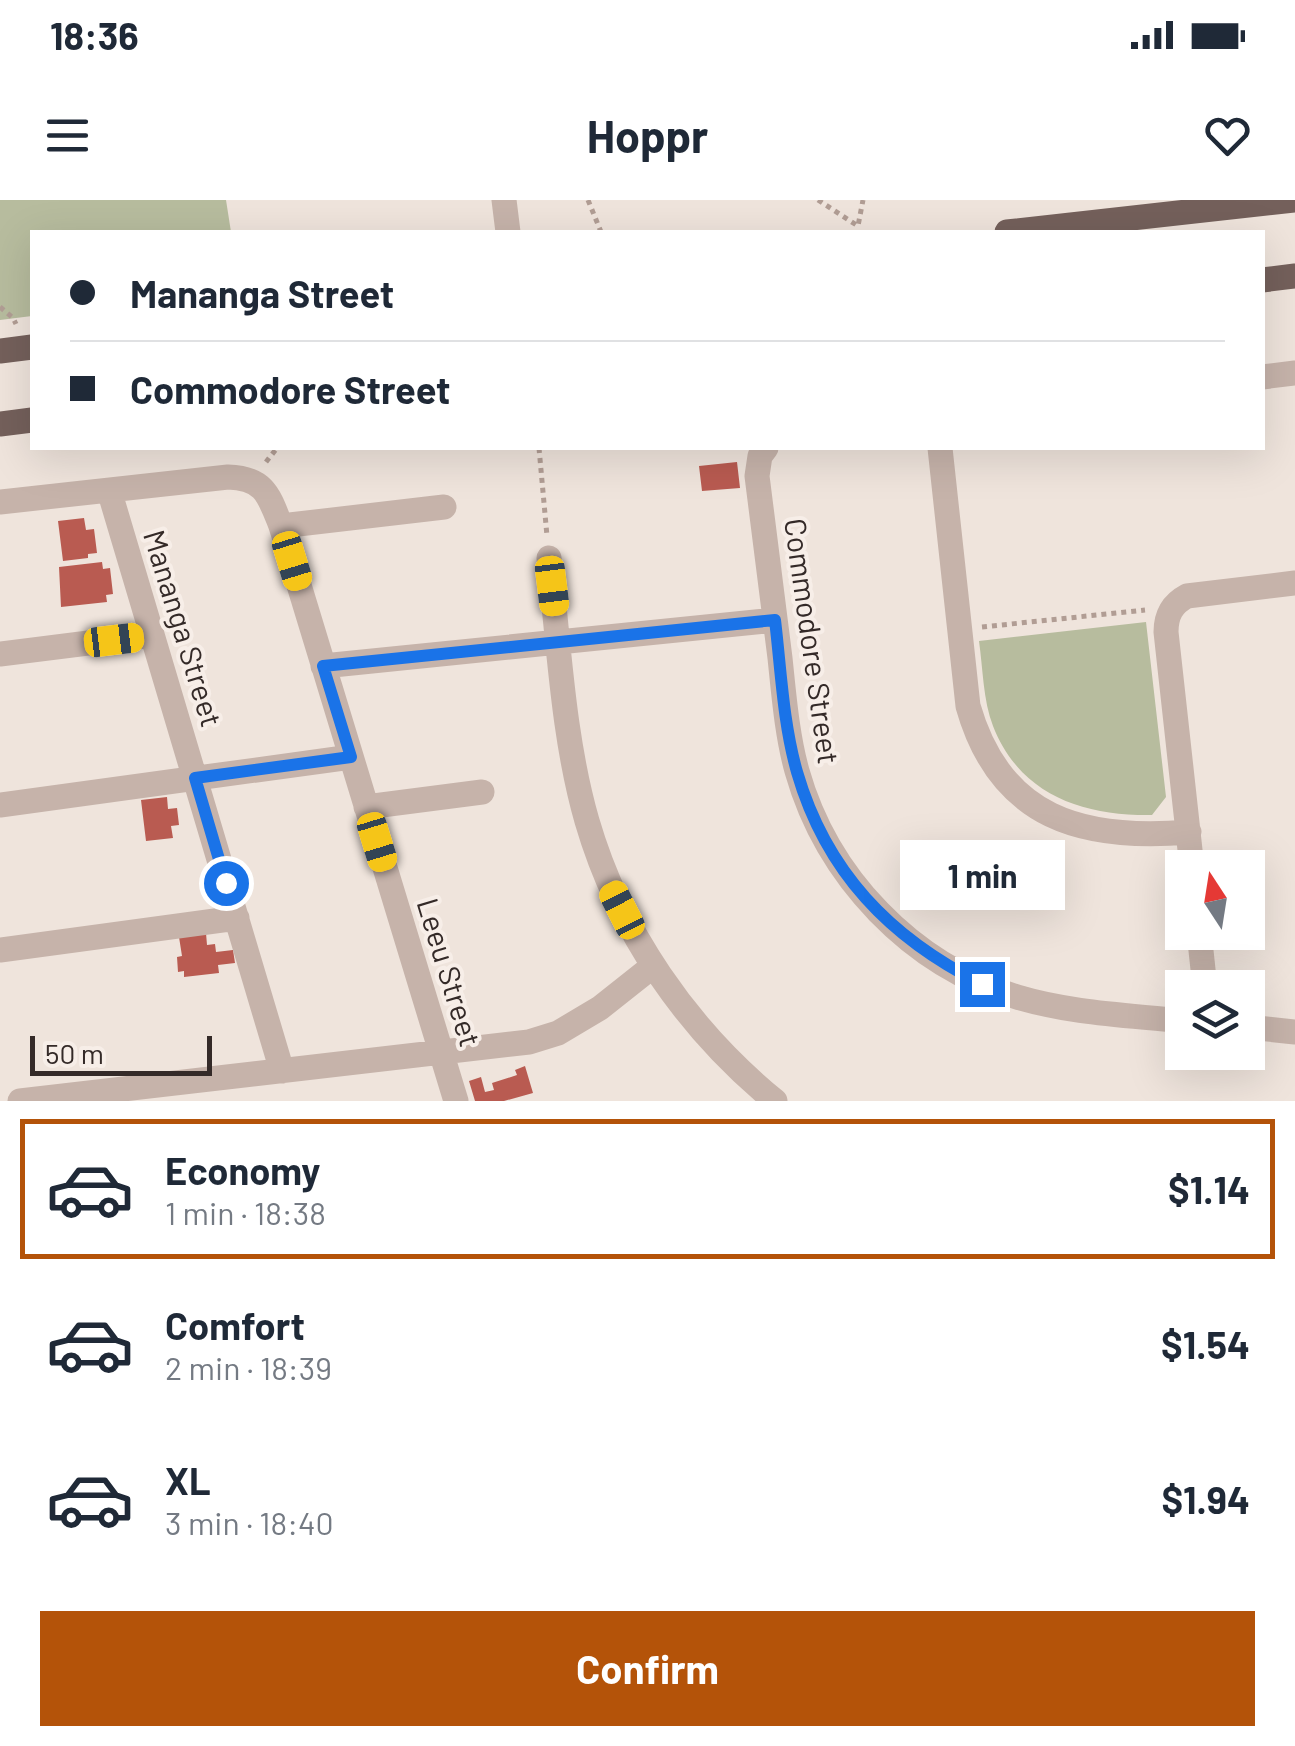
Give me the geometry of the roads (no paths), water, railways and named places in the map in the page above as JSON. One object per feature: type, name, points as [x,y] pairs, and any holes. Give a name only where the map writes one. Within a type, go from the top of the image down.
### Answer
[{"type":"main road","points":[[1025,230],[1294,200]]},
{"type":"main road","points":[[1265,280],[1295,276]]},
{"type":"main road","points":[[0,350],[30,346]]},
{"type":"main road","points":[[0,424],[30,420]]},
{"type":"street","points":[[504,200],[508,230]]},
{"type":"street","points":[[1265,377],[1295,374]]},
{"type":"street","name":"Commodore Street","points":[[764,450],[757,476],[790,740],[806,800],[835,857],[874,908],[924,952],[982,984],[1045,1004],[1165,1019]]},
{"type":"street","points":[[940,450],[968,706],[994,765],[1023,797],[1060,820],[1125,834],[1189,832]]},
{"type":"street","name":"Leeu Street","points":[[0,502],[228,476],[252,481],[268,494],[456,1101]]},
{"type":"street","name":"Mananga Street","points":[[109,490],[282,1071]]},
{"type":"street","points":[[281,526],[444,507]]},
{"type":"street","points":[[549,558],[574,762],[587,819],[613,891],[654,966],[702,1030],[775,1101]]},
{"type":"street","points":[[1190,850],[1166,632],[1168,614],[1178,600],[1195,594],[1295,583]]},
{"type":"street","points":[[323,666],[775,620]]},
{"type":"street","points":[[0,654],[152,635]]},
{"type":"street","points":[[0,805],[351,757]]},
{"type":"street","points":[[366,807],[482,792]]},
{"type":"street","points":[[0,950],[237,918]]},
{"type":"street","points":[[20,1101],[93,1097],[529,1042],[558,1033],[600,1008],[654,966]]},
{"type":"street","points":[[1265,1029],[1295,1032]]}]
